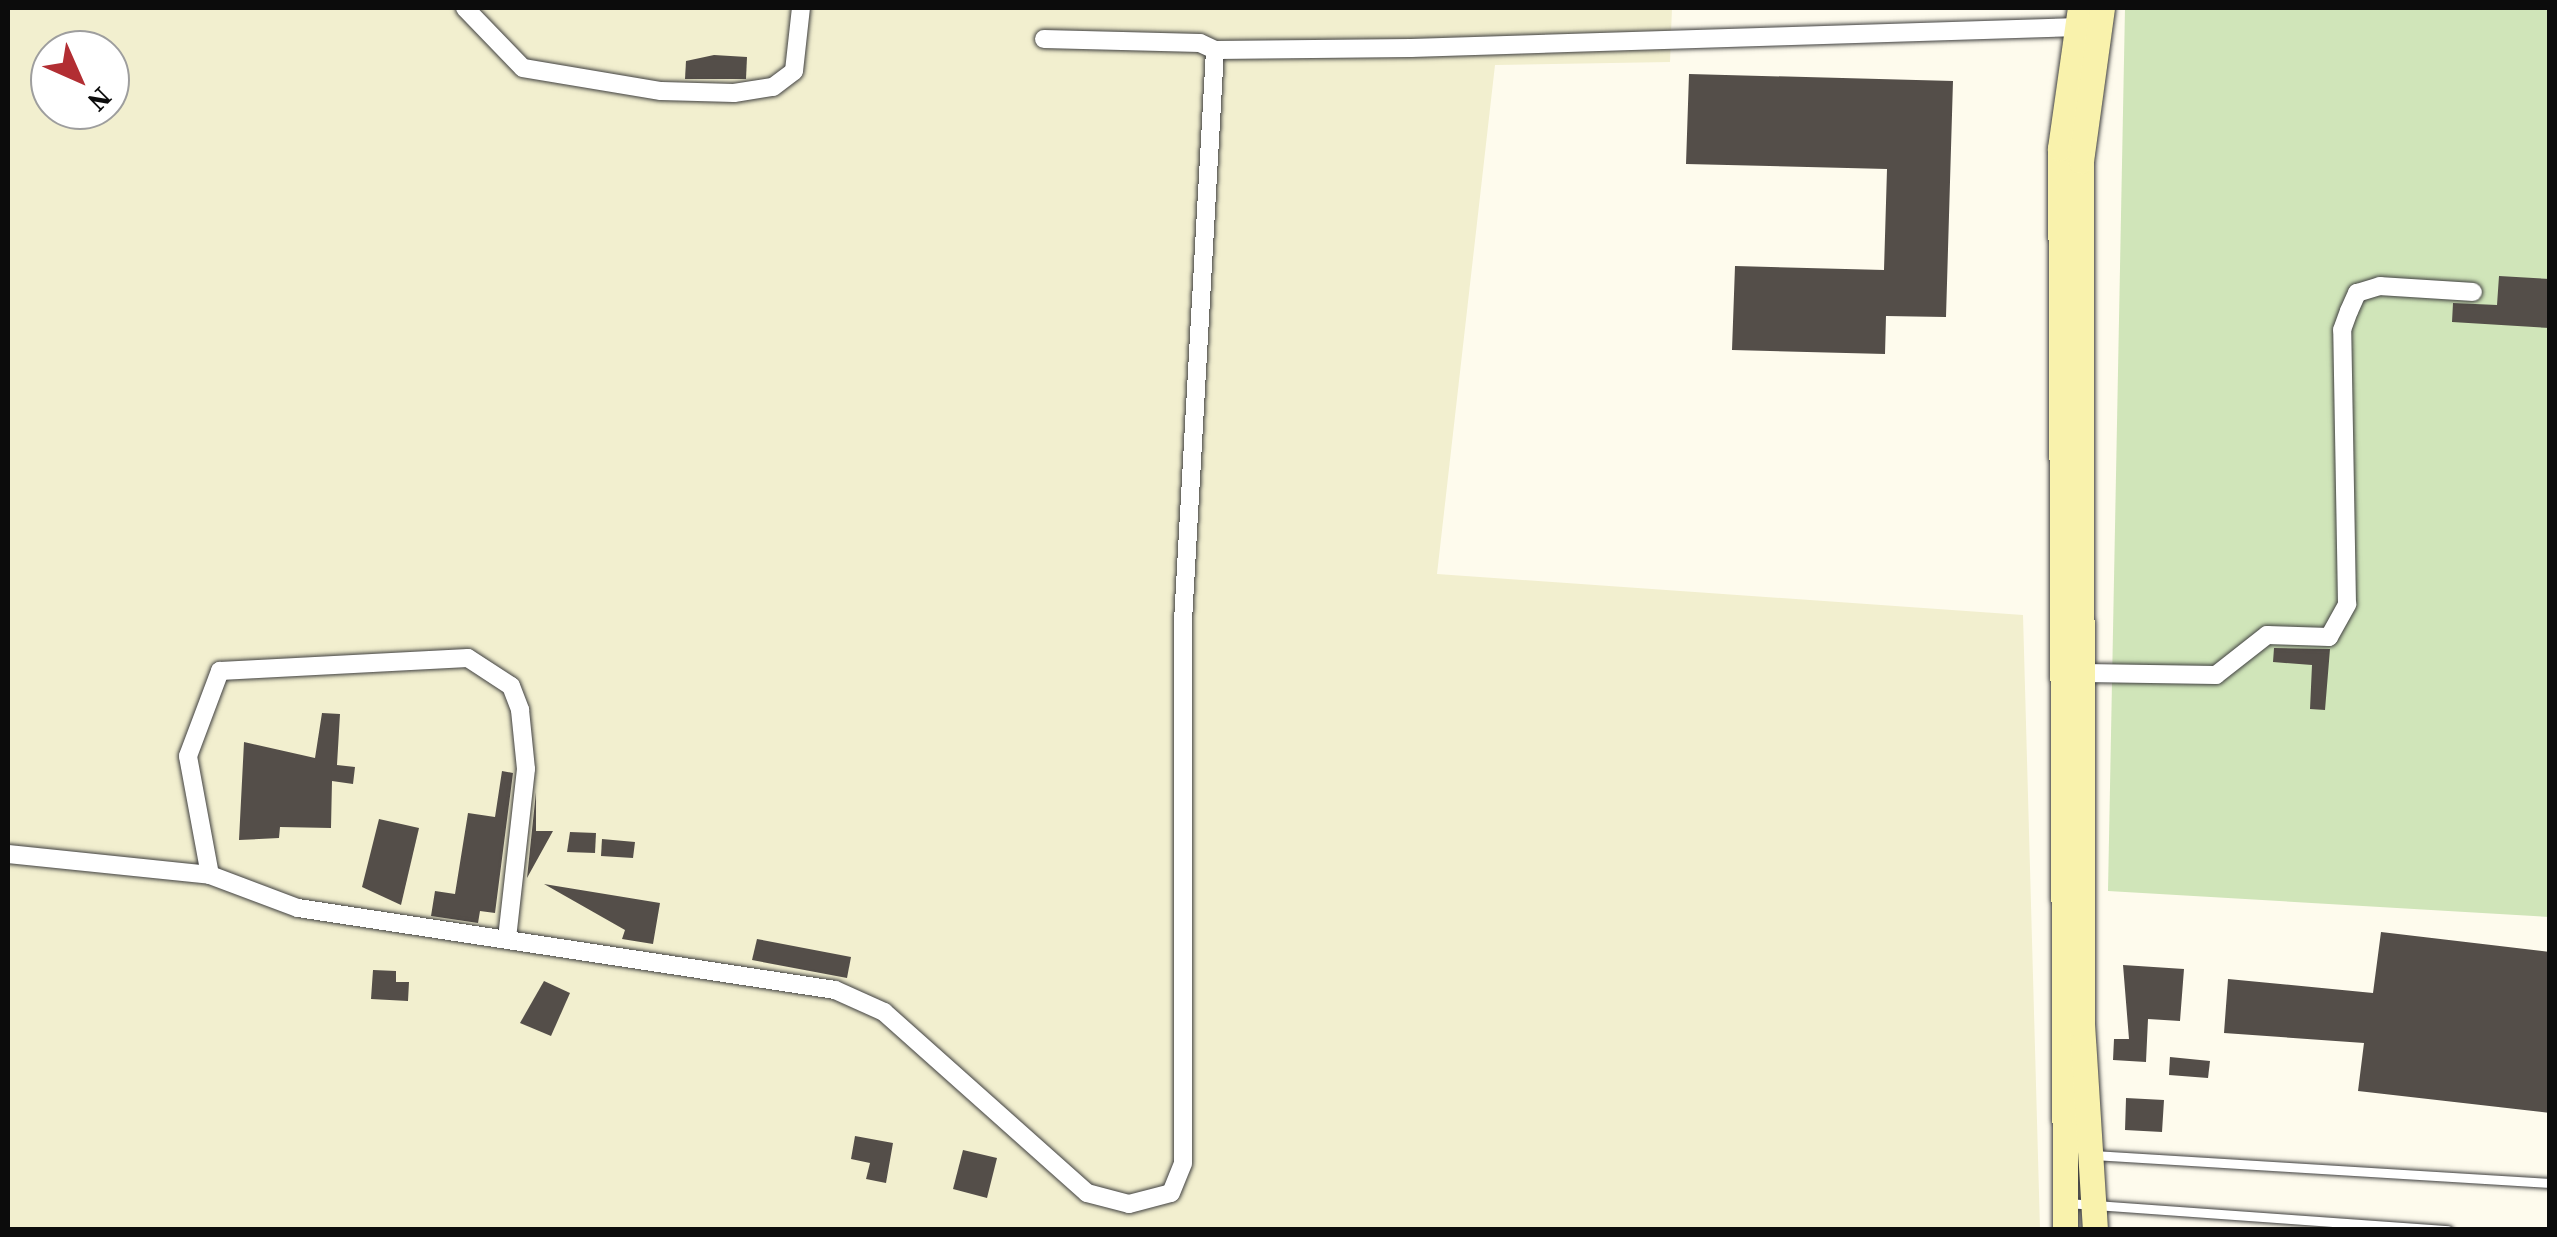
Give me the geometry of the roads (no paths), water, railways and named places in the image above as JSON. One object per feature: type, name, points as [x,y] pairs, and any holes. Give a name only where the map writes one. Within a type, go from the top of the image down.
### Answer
[{"type":"street","points":[[465,8],[524,68],[661,91],[734,93],[773,87],[794,70],[801,8]]},
{"type":"street","points":[[2094,1216],[2082,1026],[2082,161],[2102,8]]},
{"type":"street","points":[[1044,39],[1200,43],[1215,50],[2080,17],[2060,148],[2065,1230]]},
{"type":"street","points":[[8,854],[210,875],[298,908],[835,990],[884,1012],[1087,1193],[1129,1204],[1171,1193],[1183,1163],[1183,622],[1215,50]]},
{"type":"street","points":[[2084,673],[2216,675],[2267,635],[2329,637],[2347,604],[2342,330],[2349,312],[2357,293],[2380,286],[2473,292]]},
{"type":"street","points":[[210,875],[188,756],[220,671],[468,658],[511,686],[520,710],[526,769],[508,938]]},
{"type":"lane","points":[[2091,1154],[2550,1183]]},
{"type":"lane","points":[[2065,1203],[2094,1216],[2448,1230]]}]
